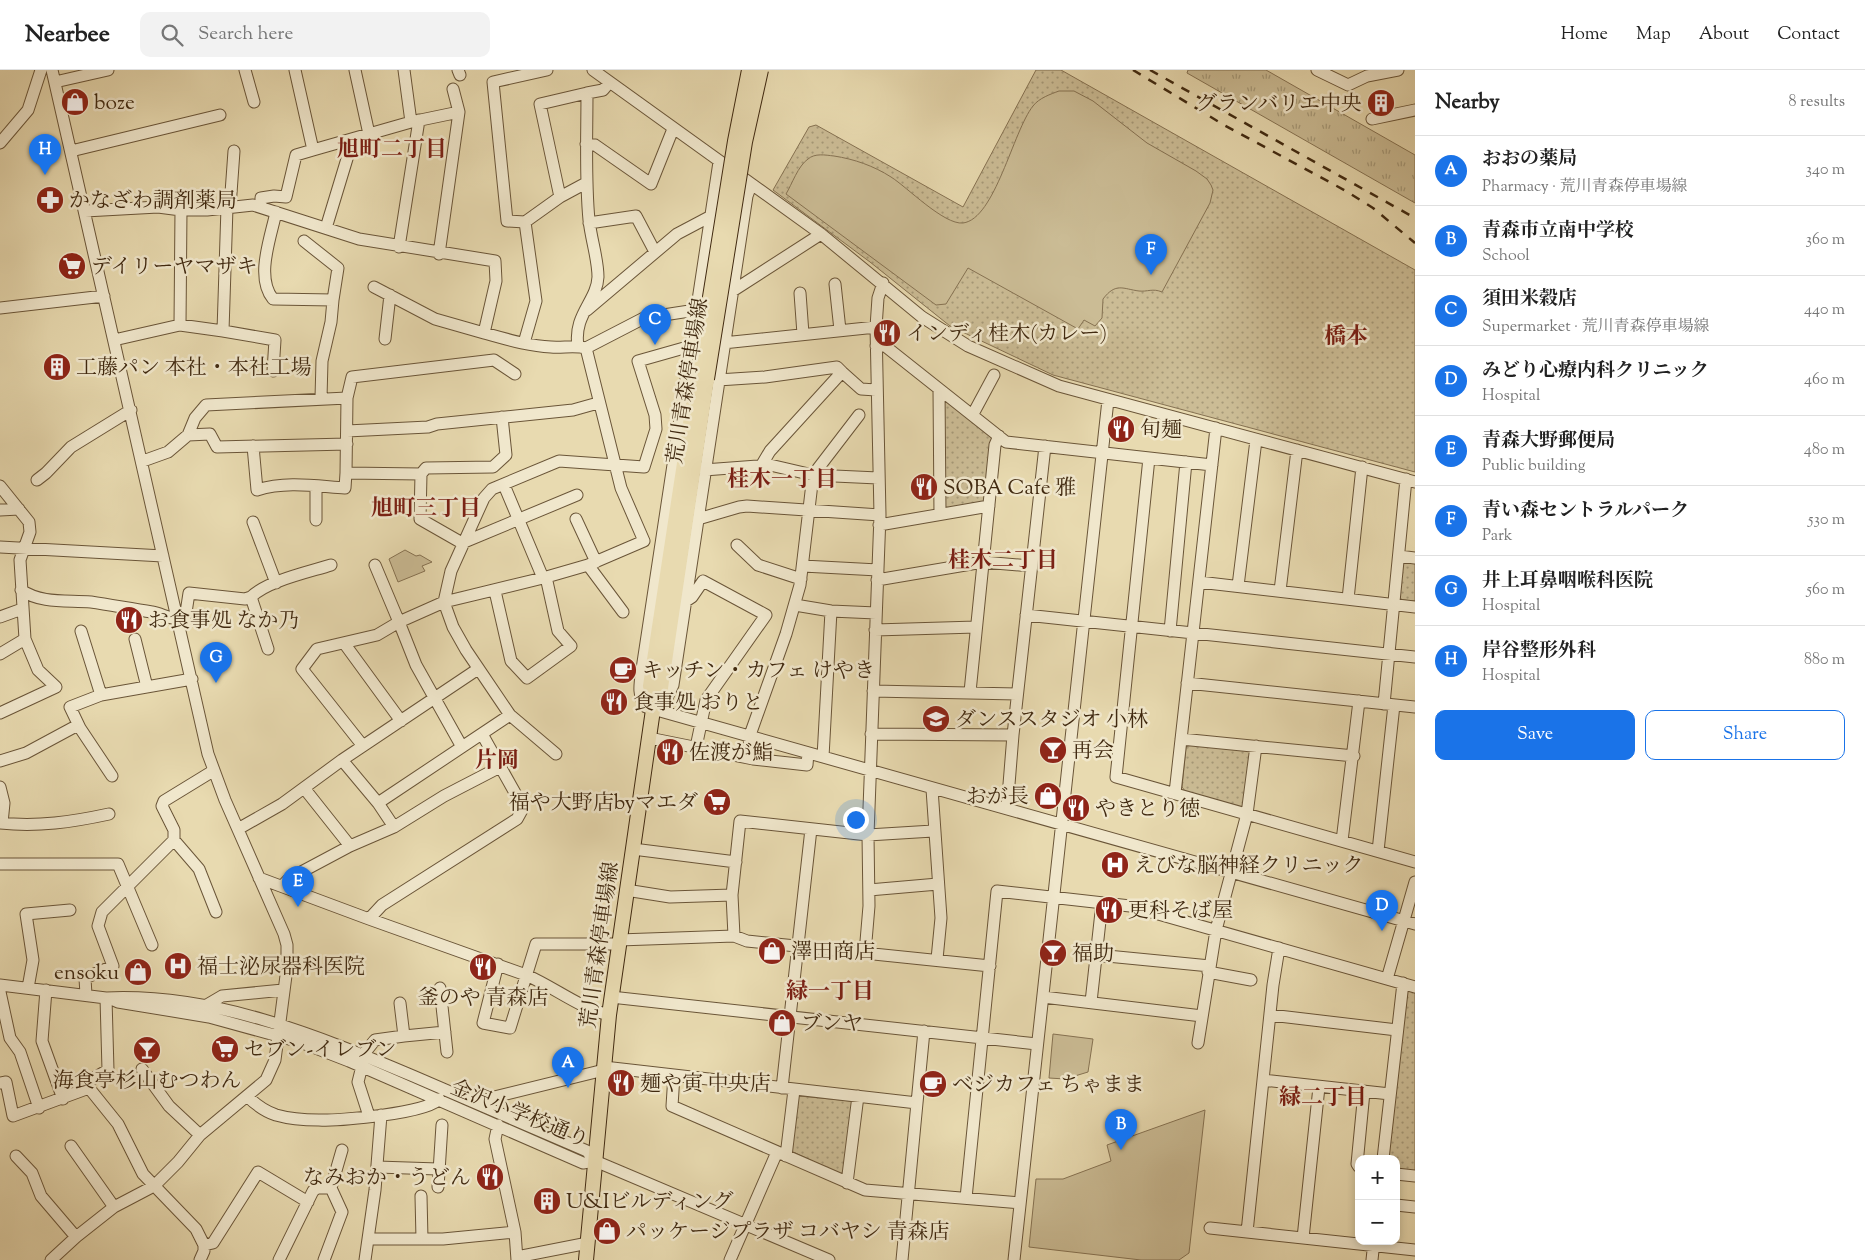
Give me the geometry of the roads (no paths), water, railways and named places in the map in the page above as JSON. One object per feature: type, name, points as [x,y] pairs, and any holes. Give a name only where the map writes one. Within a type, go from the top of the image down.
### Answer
[{"type":"main road","name":"荒川青森停車場線","points":[[707,379],[735,141],[749,70]]},
{"type":"main road","name":"荒川青森停車場線","points":[[586,1260],[609,1015],[618,942],[654,703],[661,688],[707,379],[745,142],[761,70]]},
{"type":"street","points":[[0,143],[28,110],[40,70]]},
{"type":"street","points":[[52,70],[213,771],[284,934],[287,946],[287,968],[272,1070],[260,1087],[200,1135],[178,1162],[154,1186],[114,1207],[76,1237],[52,1260]]},
{"type":"street","points":[[55,82],[108,70]]},
{"type":"street","points":[[245,70],[254,102]]},
{"type":"street","points":[[296,70],[314,150]]},
{"type":"street","points":[[355,70],[369,134]]},
{"type":"street","points":[[399,247],[415,121],[404,70]]},
{"type":"street","points":[[547,70],[493,82],[507,221],[525,222],[560,197],[586,183]]},
{"type":"street","points":[[593,70],[821,234],[883,283],[922,317],[968,346],[1030,375],[1108,400],[1411,480],[1399,556],[1389,655],[1389,704],[1378,852]]},
{"type":"street","points":[[1317,70],[1348,85],[1367,76],[1398,70]]},
{"type":"street","points":[[560,197],[540,104],[602,90],[609,83]]},
{"type":"street","points":[[439,254],[459,112],[453,89]]},
{"type":"street","points":[[363,746],[302,669],[317,649],[377,635],[399,622],[444,602],[545,578],[592,563],[644,541],[621,488],[578,328],[582,314],[598,282],[589,223],[586,183],[587,93]]},
{"type":"street","points":[[1372,119],[1415,110]]},
{"type":"street","points":[[261,207],[261,198],[286,197],[296,155],[415,121],[459,112]]},
{"type":"street","points":[[71,151],[220,115]]},
{"type":"street","points":[[586,144],[595,145],[651,184],[673,129]]},
{"type":"street","points":[[326,228],[353,139]]},
{"type":"street","points":[[223,331],[228,207],[234,152]]},
{"type":"street","points":[[719,162],[642,669],[641,701],[654,703],[701,722],[932,789],[1415,924]]},
{"type":"street","points":[[654,703],[666,700],[673,685],[704,470],[707,379],[723,343],[747,196],[751,185]]},
{"type":"street","points":[[85,211],[158,207],[181,210],[254,205],[359,240],[439,254],[495,261],[496,281],[484,333]]},
{"type":"street","points":[[180,325],[181,210]]},
{"type":"street","points":[[276,212],[265,263],[266,292],[272,300],[333,300]]},
{"type":"street","points":[[589,223],[636,216],[655,252]]},
{"type":"street","points":[[582,314],[677,234],[710,216]]},
{"type":"street","points":[[524,343],[536,301],[525,222]]},
{"type":"street","points":[[731,292],[821,234]]},
{"type":"street","points":[[304,242],[338,268],[331,322],[322,361],[321,398]]},
{"type":"street","points":[[865,953],[869,890],[868,835],[879,520],[876,327],[878,298],[883,283]]},
{"type":"street","points":[[835,284],[840,330]]},
{"type":"street","points":[[374,287],[435,319],[524,343],[550,347],[582,347],[644,318],[696,310]]},
{"type":"street","points":[[800,293],[803,334]]},
{"type":"street","points":[[385,339],[390,294]]},
{"type":"street","points":[[0,308],[104,296]]},
{"type":"street","points":[[114,340],[180,325],[275,340],[273,371]]},
{"type":"street","points":[[723,343],[876,327]]},
{"type":"street","points":[[556,754],[510,715],[478,669],[453,627],[444,602],[452,571],[462,544],[484,498],[492,489],[559,461],[644,467],[656,429],[655,415],[638,361],[691,346]]},
{"type":"street","points":[[876,346],[885,346],[1006,442],[1212,465]]},
{"type":"street","points":[[253,446],[257,490],[274,485],[345,488],[347,398],[352,377],[494,360],[515,374]]},
{"type":"street","points":[[707,379],[765,377],[837,367],[861,389],[876,390]]},
{"type":"street","points":[[761,466],[770,451],[842,372]]},
{"type":"street","points":[[973,414],[994,374]]},
{"type":"street","points":[[939,389],[940,514]]},
{"type":"street","points":[[143,461],[168,452],[188,435],[195,418],[206,405],[347,398]]},
{"type":"street","points":[[1014,1260],[1108,400]]},
{"type":"street","points":[[347,431],[428,427],[437,424],[573,410],[598,404]]},
{"type":"street","points":[[37,480],[46,474],[71,447],[131,410]]},
{"type":"street","points":[[748,758],[750,735],[795,605],[801,579],[813,474],[858,415]]},
{"type":"street","points":[[462,544],[420,519],[421,474],[426,468],[493,467],[506,455],[502,417]]},
{"type":"street","points":[[1174,793],[1216,428]]},
{"type":"street","points":[[188,435],[210,434],[217,447],[347,444]]},
{"type":"street","points":[[970,692],[995,445],[999,436]]},
{"type":"street","points":[[1238,586],[1256,440]]},
{"type":"street","points":[[1007,809],[1017,694],[1044,446]]},
{"type":"street","points":[[1280,591],[1297,450]]},
{"type":"street","points":[[1149,458],[1116,777],[1415,862]]},
{"type":"street","points":[[1170,631],[1186,462]]},
{"type":"street","points":[[704,470],[761,466],[813,474],[878,478]]},
{"type":"street","points":[[1348,599],[1362,467]]},
{"type":"street","points":[[346,473],[421,474]]},
{"type":"street","points":[[495,591],[512,661],[527,678],[571,646],[558,631],[545,578],[504,485]]},
{"type":"street","points":[[0,486],[29,522],[30,532],[22,549],[20,560],[25,638],[38,670],[56,687],[0,713]]},
{"type":"street","points":[[316,486],[316,520]]},
{"type":"street","points":[[462,544],[577,495]]},
{"type":"street","points":[[698,520],[739,507],[809,511],[879,520],[940,514],[990,506]]},
{"type":"street","points":[[0,510],[19,509]]},
{"type":"street","points":[[576,519],[592,563],[623,612]]},
{"type":"street","points":[[253,522],[276,583]]},
{"type":"street","points":[[737,545],[758,565],[801,579]]},
{"type":"street","points":[[0,547],[163,556]]},
{"type":"street","points":[[1399,556],[1415,558]]},
{"type":"street","points":[[803,566],[878,575],[983,562],[1031,566]]},
{"type":"street","points":[[21,590],[31,597],[42,600],[90,602],[155,612],[178,620],[185,619],[189,593],[244,599],[276,583],[331,565]]},
{"type":"street","points":[[375,565],[416,665],[433,699],[462,747]]},
{"type":"street","points":[[686,601],[692,597],[703,581],[766,615],[706,700],[696,747]]},
{"type":"street","points":[[1199,582],[1415,607]]},
{"type":"street","points":[[251,597],[268,649]]},
{"type":"street","points":[[795,605],[831,611],[876,613]]},
{"type":"street","points":[[0,617],[22,609]]},
{"type":"street","points":[[823,757],[831,611]]},
{"type":"street","points":[[1026,615],[1415,657]]},
{"type":"street","points":[[875,630],[976,627]]},
{"type":"street","points":[[81,631],[101,695]]},
{"type":"street","points":[[0,654],[25,638]]},
{"type":"street","points":[[135,639],[147,687]]},
{"type":"street","points":[[344,643],[401,721]]},
{"type":"street","points":[[238,829],[282,804],[342,760],[478,669]]},
{"type":"street","points":[[112,776],[80,728],[70,708],[101,695],[192,679]]},
{"type":"street","points":[[1187,683],[1415,707]]},
{"type":"street","points":[[873,691],[1017,694]]},
{"type":"street","points":[[1342,841],[1354,756],[1359,701]]},
{"type":"street","points":[[378,803],[510,715]]},
{"type":"street","points":[[0,761],[26,753],[78,725],[80,728]]},
{"type":"street","points":[[369,919],[382,905],[427,878],[455,857],[516,819],[522,806],[482,734]]},
{"type":"street","points":[[871,734],[1013,735]]},
{"type":"street","points":[[649,738],[748,758],[807,765],[808,753]]},
{"type":"street","points":[[1181,739],[1354,756]]},
{"type":"street","points":[[1198,1043],[1216,930],[1247,814],[1256,746]]},
{"type":"street","points":[[342,760],[378,803],[394,827]]},
{"type":"street","points":[[282,886],[290,878],[350,846],[394,827],[444,796],[500,767]]},
{"type":"street","points":[[213,771],[164,802],[162,806],[174,830],[174,840],[199,869],[216,912]]},
{"type":"street","points":[[0,787],[4,803],[1,823],[27,826],[64,824],[109,814]]},
{"type":"street","points":[[304,788],[350,846]]},
{"type":"street","points":[[932,789],[933,832],[941,918],[937,959]]},
{"type":"street","points":[[734,936],[732,895],[740,821],[868,835],[933,832]]},
{"type":"street","points":[[730,1260],[781,1154],[788,1089],[791,1016],[811,829]]},
{"type":"street","points":[[86,995],[85,978],[113,966],[98,926],[98,920],[102,912],[174,840]]},
{"type":"street","points":[[633,849],[736,862]]},
{"type":"street","points":[[0,864],[118,864],[152,945]]},
{"type":"street","points":[[259,878],[498,964],[550,986],[576,1003],[609,1015]]},
{"type":"street","points":[[1387,979],[1415,882]]},
{"type":"street","points":[[869,890],[938,884]]},
{"type":"street","points":[[626,890],[670,897],[732,895]]},
{"type":"street","points":[[966,1198],[997,891],[1130,906],[1415,987]]},
{"type":"street","points":[[1091,1002],[1102,903]]},
{"type":"street","points":[[28,988],[34,960],[26,914],[70,910]]},
{"type":"street","points":[[498,964],[483,1023],[510,1028],[536,944],[734,936],[747,941],[937,959],[990,966]]},
{"type":"street","points":[[1247,1232],[1279,948]]},
{"type":"street","points":[[1097,955],[1209,970],[1251,980]]},
{"type":"street","points":[[1383,1155],[1403,983]]},
{"type":"street","name":"金沢小学校通り","points":[[0,985],[107,998],[147,998],[205,1006],[278,1029],[362,1060],[482,1105],[587,1151],[595,1161],[583,1163],[439,1100],[362,1060]]},
{"type":"street","points":[[440,988],[447,1052]]},
{"type":"street","points":[[46,990],[42,1041],[63,1099]]},
{"type":"street","points":[[205,1006],[222,996],[283,990]]},
{"type":"street","points":[[0,992],[10,1038],[20,1052],[39,1108]]},
{"type":"street","points":[[611,997],[1037,1044]]},
{"type":"street","points":[[1042,997],[1202,1016]]},
{"type":"street","points":[[107,998],[108,1070],[89,1081],[89,1088],[118,1124],[143,1174],[196,1229],[204,1245],[204,1251],[200,1260]]},
{"type":"street","name":"金沢小学校通り","points":[[107,998],[118,1002],[278,1029]]},
{"type":"street","points":[[400,1003],[404,1036]]},
{"type":"street","points":[[1270,1015],[1397,1030]]},
{"type":"street","points":[[902,1260],[924,1031]]},
{"type":"street","points":[[365,1260],[377,1167],[375,1116],[358,1082],[362,1060],[375,1040],[445,1032]]},
{"type":"street","points":[[142,1069],[169,1106],[200,1135]]},
{"type":"street","points":[[482,1105],[490,1098],[604,1069],[674,1075],[917,1103]]},
{"type":"street","points":[[674,1075],[672,1106],[847,1183],[870,1191],[1020,1202]]},
{"type":"street","points":[[1263,1080],[1390,1094]]},
{"type":"street","points":[[0,1083],[6,1082],[13,1116],[89,1088]]},
{"type":"street","points":[[1303,1238],[1319,1087]]},
{"type":"street","points":[[1358,1155],[1364,1092]]},
{"type":"street","points":[[247,1096],[260,1108],[289,1117],[332,1120],[375,1116],[432,1106],[439,1100]]},
{"type":"street","points":[[847,1183],[858,1096]]},
{"type":"street","points":[[438,1187],[442,1124]]},
{"type":"street","points":[[498,1125],[495,1139],[515,1232],[517,1258],[588,1242]]},
{"type":"street","points":[[71,1146],[114,1207]]},
{"type":"street","points":[[324,1260],[342,1212],[331,1188],[342,1150]]},
{"type":"street","points":[[16,1156],[32,1173],[41,1196],[76,1237]]},
{"type":"street","points":[[595,1161],[829,1260]]},
{"type":"street","points":[[377,1167],[438,1169]]},
{"type":"street","points":[[204,1245],[213,1243],[258,1172],[308,1202]]},
{"type":"street","points":[[1400,1174],[1415,1176]]},
{"type":"street","points":[[279,1260],[313,1191],[317,1188],[331,1188]]},
{"type":"street","points":[[420,1196],[422,1239]]},
{"type":"street","points":[[1400,1205],[1415,1207]]},
{"type":"street","points":[[1210,1228],[1355,1242]]},
{"type":"street","points":[[368,1239],[422,1239],[515,1232]]},
{"type":"street","points":[[1372,1260],[1374,1245]]},
{"type":"street","points":[[1381,1245],[1409,1253]]},
{"type":"railway","points":[[1133,70],[1224,125],[1346,191],[1373,208],[1415,243]]},
{"type":"railway","points":[[1150,70],[1415,218]]},
{"type":"place","name":"boze","points":[[75,102]]},
{"type":"place","name":"グランバリエ中央","points":[[1381,103]]},
{"type":"place","name":"岸谷整形外科","points":[[45,175]]},
{"type":"place","name":"かなざわ調剤薬局","points":[[50,200]]},
{"type":"place","name":"デイリーヤマザキ","points":[[72,266]]},
{"type":"place","name":"青い森セントラルパーク","points":[[1151,275]]},
{"type":"place","name":"インディ桂木(カレー)","points":[[887,333]]},
{"type":"place","name":"須田米穀店","points":[[655,345]]},
{"type":"place","name":"工藤パン 本社・本社工場","points":[[57,367]]},
{"type":"place","name":"旬麺","points":[[1121,429]]},
{"type":"place","name":"SOBA Cafe 雅","points":[[924,487]]},
{"type":"place","name":"お食事処 なか乃","points":[[129,620]]},
{"type":"place","name":"キッチン・カフェ けやき","points":[[623,670]]},
{"type":"place","name":"井上耳鼻咽喉科医院","points":[[216,683]]},
{"type":"place","name":"食事処 おりと","points":[[614,702]]},
{"type":"place","name":"ダンススタジオ 小林","points":[[936,719]]},
{"type":"place","name":"再会","points":[[1053,750]]},
{"type":"place","name":"佐渡が鮨","points":[[670,752]]},
{"type":"place","name":"おが長","points":[[1048,796]]},
{"type":"place","name":"福や大野店byマエダ","points":[[717,802]]},
{"type":"place","name":"やきとり徳","points":[[1076,808]]},
{"type":"place","name":"えびな脳神経クリニック","points":[[1115,865]]},
{"type":"place","name":"青森大野郵便局","points":[[298,907]]},
{"type":"place","name":"更科そば屋","points":[[1109,910]]},
{"type":"place","name":"みどり心療内科クリニック","points":[[1382,931]]},
{"type":"place","name":"澤田商店","points":[[772,951]]},
{"type":"place","name":"福助","points":[[1053,953]]},
{"type":"place","name":"福士泌尿器科医院","points":[[178,966]]},
{"type":"place","name":"釜のや 青森店","points":[[483,967]]},
{"type":"place","name":"ensoku","points":[[138,972]]},
{"type":"place","name":"ブンヤ","points":[[782,1023]]},
{"type":"place","name":"セブン-イレブン","points":[[225,1049]]},
{"type":"place","name":"海食亭杉山むつわん","points":[[147,1050]]},
{"type":"place","name":"麺や寅 中央店","points":[[621,1083]]},
{"type":"place","name":"ベジカフェ ちゃまま","points":[[933,1084]]},
{"type":"place","name":"おおの薬局","points":[[568,1088]]},
{"type":"place","name":"青森市立南中学校","points":[[1121,1150]]},
{"type":"place","name":"なみおか・うどん","points":[[490,1177]]},
{"type":"place","name":"U&Iビルディング","points":[[547,1201]]},
{"type":"place","name":"パッケージプラザ コバヤシ 青森店","points":[[607,1231]]},
{"type":"district","name":"旭町二丁目","points":[[392,148]]},
{"type":"district","name":"橋本","points":[[1346,335]]},
{"type":"district","name":"桂木一丁目","points":[[782,478]]},
{"type":"district","name":"旭町三丁目","points":[[426,507]]},
{"type":"district","name":"桂木二丁目","points":[[1003,559]]},
{"type":"district","name":"片岡","points":[[497,759]]},
{"type":"district","name":"緑一丁目","points":[[830,990]]},
{"type":"district","name":"緑二丁目","points":[[1323,1096]]}]
